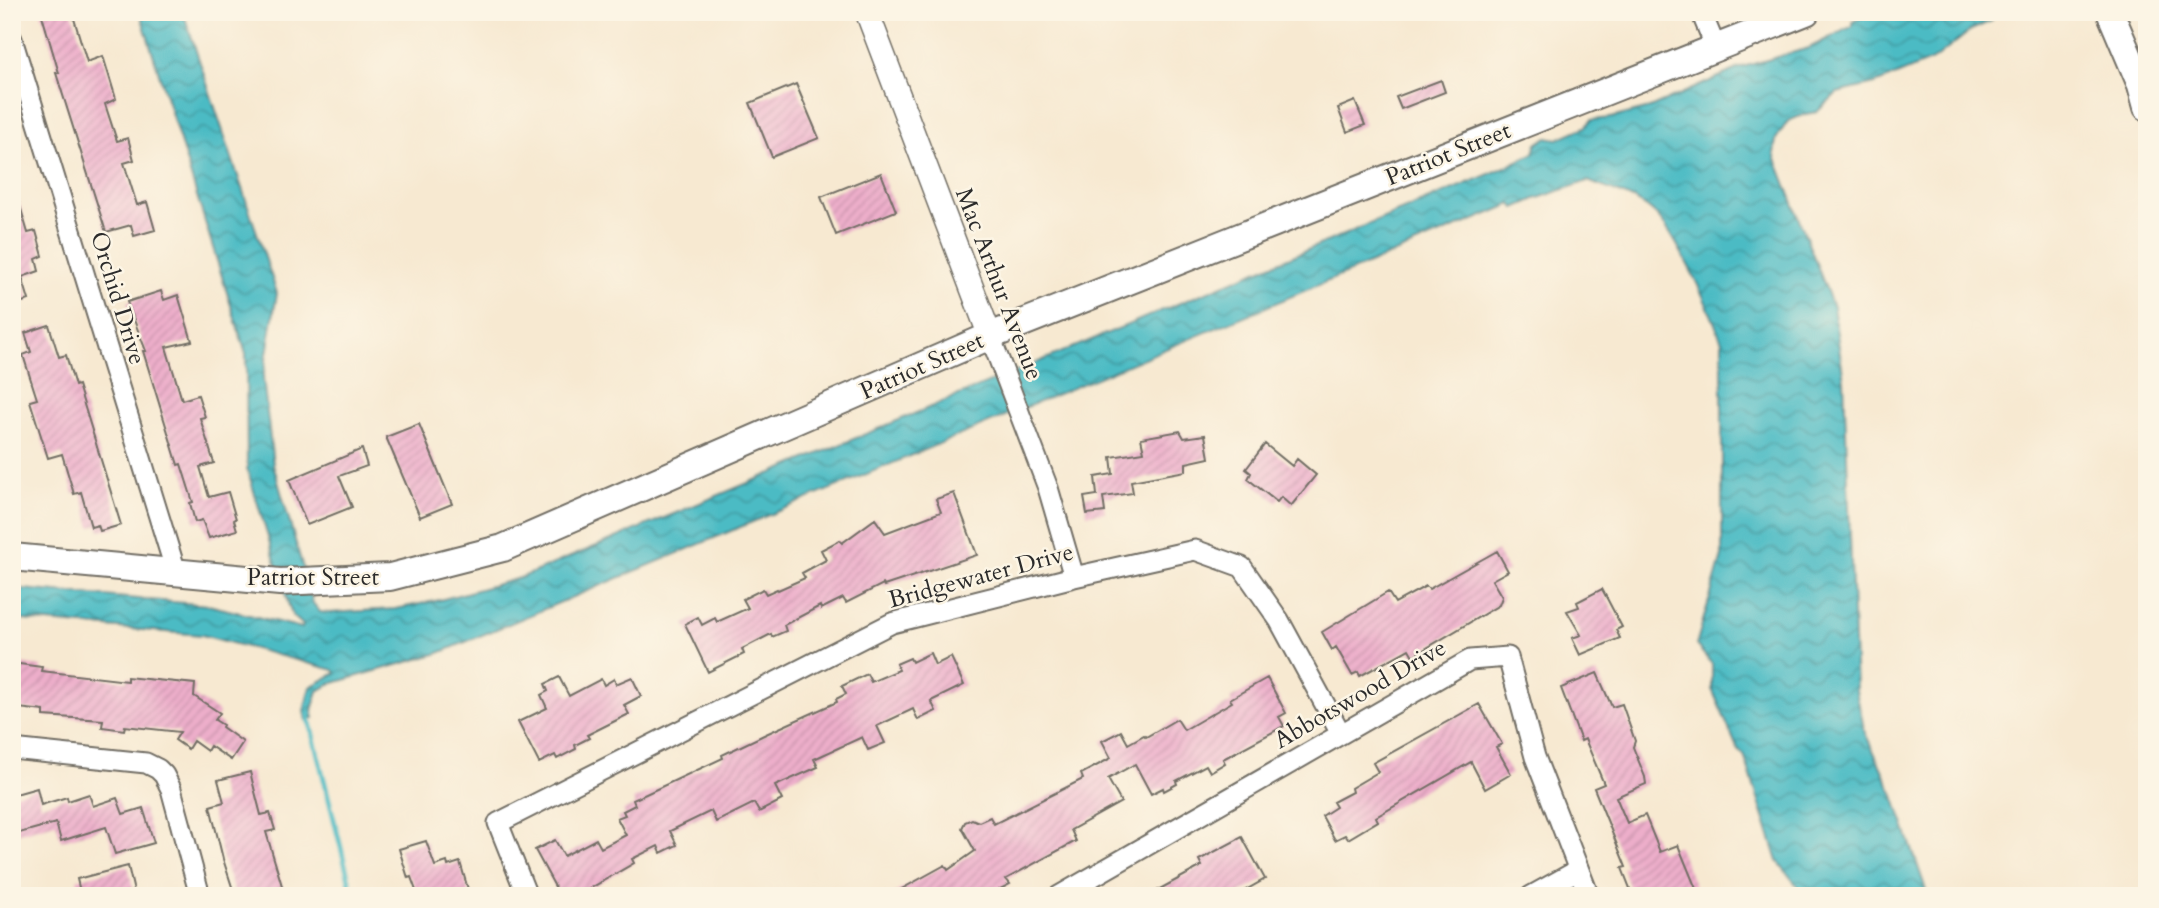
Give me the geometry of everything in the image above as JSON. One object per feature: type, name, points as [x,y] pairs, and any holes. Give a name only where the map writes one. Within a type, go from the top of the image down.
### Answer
[{"type":"main road","name":"Patriot Street","points":[[12,557],[280,582],[310,582],[390,577],[503,548],[990,336],[1806,12]]},
{"type":"main road","points":[[2110,12],[2141,85],[2147,107]]},
{"type":"street","name":"Mac Arthur Avenue","points":[[867,12],[1048,488],[1074,577]]},
{"type":"street","points":[[1701,12],[1716,48]]},
{"type":"street","name":"Orchid Drive","points":[[12,38],[176,572]]},
{"type":"street","name":"Bridgewater Drive","points":[[527,896],[498,823],[892,623],[1195,550],[1242,567],[1279,620],[1340,732]]},
{"type":"street","name":"Abbotswood Drive","points":[[1059,896],[1469,660],[1507,657],[1535,757],[1589,896]]},
{"type":"street","points":[[12,749],[121,759],[146,763],[158,769],[171,789],[200,896]]},
{"type":"street","points":[[1531,896],[1578,870]]},
{"type":"water","points":[[140,12],[183,12],[277,293],[263,378],[273,464],[313,603],[320,612],[329,613],[395,609],[520,578],[1499,170],[1534,153],[1537,144],[1547,137],[1558,139],[1585,127],[1592,120],[1650,108],[1739,68],[1809,48],[1853,26],[1853,21],[1874,12],[1987,12],[1991,21],[1971,30],[1935,59],[1875,84],[1837,93],[1817,112],[1788,121],[1776,139],[1774,154],[1833,307],[1844,380],[1856,691],[1865,733],[1893,793],[1928,896],[1805,896],[1778,861],[1744,755],[1738,750],[1712,689],[1712,664],[1696,645],[1722,556],[1722,342],[1692,273],[1662,222],[1639,202],[1588,181],[1515,208],[1512,204],[439,653],[330,684],[318,691],[312,710],[314,718],[306,720],[304,711],[310,687],[336,673],[334,670],[202,635],[12,619],[12,588],[208,605],[302,628],[303,625],[293,616],[288,603],[247,468],[246,354]]},
{"type":"building","points":[[41,12],[72,12],[87,62],[103,56],[116,99],[105,104],[117,141],[128,138],[134,160],[124,163],[137,205],[147,202],[155,230],[134,236],[131,225],[106,232],[56,73],[59,73]]},
{"type":"building","points":[[1441,80],[1445,92],[1401,109],[1396,97]]},
{"type":"building","points":[[796,84],[819,138],[772,157],[750,103]]},
{"type":"building","points":[[1355,101],[1365,125],[1347,132],[1338,108]]},
{"type":"building","points":[[881,173],[896,211],[836,235],[821,197]]},
{"type":"building","points":[[12,192],[16,192],[28,233],[36,231],[43,256],[36,259],[39,271],[22,277],[29,300],[12,305]]},
{"type":"building","points":[[161,291],[164,300],[178,295],[192,341],[166,347],[182,400],[198,395],[205,417],[200,418],[214,463],[200,467],[209,497],[228,492],[236,519],[237,530],[209,538],[202,520],[195,522],[190,503],[193,502],[181,464],[178,465],[143,351],[146,351],[127,302]]},
{"type":"building","points":[[49,325],[59,357],[66,355],[75,386],[78,385],[121,525],[100,531],[98,525],[91,527],[81,492],[74,494],[62,454],[48,458],[30,401],[37,399],[23,355],[31,352],[25,333]]},
{"type":"building","points":[[419,424],[452,504],[420,517],[386,437]]},
{"type":"building","points":[[1180,431],[1184,438],[1205,435],[1209,458],[1186,463],[1186,471],[1131,481],[1133,493],[1103,497],[1105,512],[1087,514],[1084,497],[1097,495],[1095,477],[1113,474],[1111,457],[1144,452],[1141,438]]},
{"type":"building","points":[[1265,444],[1292,466],[1297,459],[1316,475],[1291,506],[1281,497],[1277,502],[1248,479],[1251,473],[1246,469]]},
{"type":"building","points":[[362,449],[367,466],[339,476],[352,507],[307,525],[289,480]]},
{"type":"building","points":[[954,493],[977,555],[884,586],[883,584],[846,603],[843,598],[821,609],[820,606],[784,625],[786,631],[772,637],[771,634],[742,649],[744,654],[708,672],[685,624],[698,617],[702,625],[715,618],[717,622],[748,608],[743,599],[763,589],[766,594],[805,578],[802,573],[826,560],[821,550],[840,540],[842,543],[875,519],[885,533],[941,512],[936,499]]},
{"type":"building","points":[[1497,551],[1508,571],[1492,580],[1502,597],[1499,605],[1413,656],[1409,649],[1360,676],[1358,672],[1352,675],[1336,647],[1332,650],[1322,632],[1388,592],[1395,603],[1426,586],[1429,589]]},
{"type":"building","points":[[1602,589],[1622,627],[1616,630],[1620,638],[1580,655],[1572,638],[1581,635],[1567,611],[1579,607],[1577,602]]},
{"type":"building","points":[[930,653],[935,665],[951,657],[964,685],[931,701],[936,711],[918,720],[913,709],[877,726],[885,743],[868,750],[862,737],[814,759],[818,767],[775,786],[782,800],[759,812],[754,803],[716,822],[711,811],[670,831],[677,845],[661,853],[658,846],[632,859],[634,863],[577,896],[560,896],[535,850],[555,840],[564,856],[596,839],[601,848],[626,835],[617,818],[625,815],[623,811],[635,805],[633,800],[837,702],[836,699],[846,694],[842,686],[867,674],[871,682],[899,670],[896,664],[910,658],[912,662]]},
{"type":"building","points":[[12,663],[42,667],[41,671],[127,681],[127,677],[195,684],[194,696],[220,713],[215,720],[243,742],[231,760],[210,746],[207,751],[193,741],[188,749],[175,740],[180,732],[125,726],[124,730],[102,727],[103,720],[44,716],[44,711],[18,708],[19,702],[12,701]]},
{"type":"building","points":[[1597,673],[1612,707],[1622,704],[1635,741],[1633,747],[1645,777],[1646,784],[1616,797],[1627,823],[1645,815],[1660,852],[1678,845],[1699,896],[1633,896],[1622,868],[1626,867],[1594,788],[1604,784],[1585,739],[1581,741],[1561,688]]},
{"type":"building","points":[[559,677],[569,696],[601,679],[604,685],[614,679],[616,684],[632,677],[641,696],[624,705],[629,714],[587,735],[589,738],[575,745],[576,749],[557,759],[555,755],[539,763],[518,722],[547,708],[541,695],[548,691],[545,684]]},
{"type":"building","points":[[1267,678],[1286,713],[1279,717],[1284,726],[1223,759],[1225,763],[1210,772],[1206,765],[1176,781],[1177,784],[1164,791],[1163,788],[1151,794],[1135,764],[1108,779],[1121,802],[1071,830],[1076,841],[1006,879],[1010,884],[987,896],[889,896],[945,865],[948,870],[975,851],[962,828],[965,822],[972,819],[979,822],[990,817],[994,824],[1083,779],[1081,774],[1111,758],[1102,741],[1121,731],[1128,744],[1177,719],[1184,730]]},
{"type":"building","points":[[1479,704],[1502,744],[1496,747],[1511,774],[1485,789],[1471,762],[1376,817],[1378,821],[1348,839],[1345,835],[1335,840],[1322,816],[1336,807],[1333,802],[1352,792],[1351,788],[1378,772],[1373,763]]},
{"type":"building","points":[[250,772],[261,815],[270,813],[275,830],[266,832],[285,896],[235,896],[223,859],[210,806],[224,802],[218,780]]},
{"type":"building","points":[[37,788],[41,805],[67,797],[68,801],[89,794],[93,806],[117,798],[123,814],[143,808],[154,843],[115,854],[106,827],[61,841],[56,823],[12,835],[12,795]]},
{"type":"building","points":[[1242,837],[1265,879],[1235,896],[1147,896],[1202,866],[1199,860]]},
{"type":"building","points":[[426,841],[435,866],[460,862],[470,896],[418,896],[411,877],[408,878],[399,849]]},
{"type":"building","points":[[128,866],[135,896],[81,896],[77,879]]},
{"type":"waterway","points":[[309,719],[353,896]]}]
